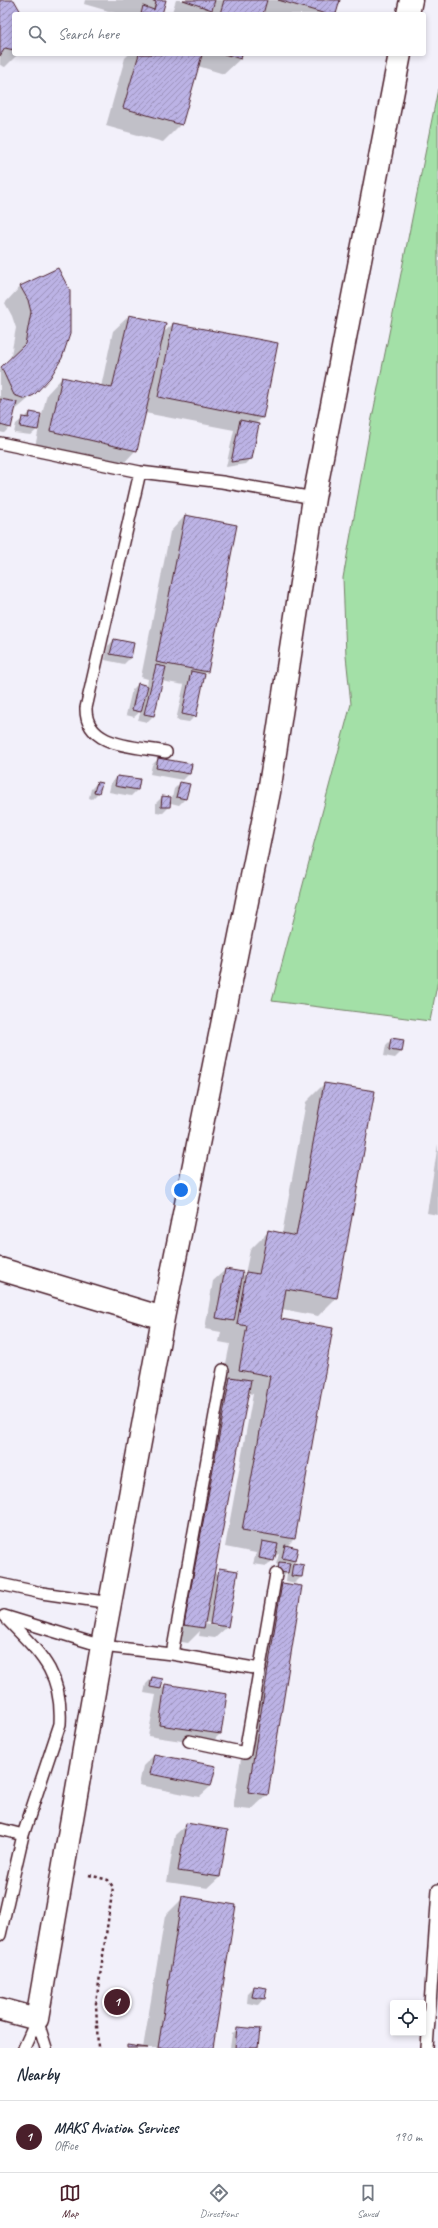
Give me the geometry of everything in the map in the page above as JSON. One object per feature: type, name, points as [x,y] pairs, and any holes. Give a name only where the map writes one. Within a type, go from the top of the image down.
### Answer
[{"type":"street","points":[[408,12],[411,0]]},
{"type":"street","points":[[0,2009],[37,2019],[102,1646],[163,1318],[269,792],[314,498],[400,56]]},
{"type":"street","points":[[0,1269],[163,1318]]},
{"type":"lane","points":[[0,443],[140,472],[222,482],[314,498]]},
{"type":"lane","points":[[140,472],[86,708],[86,719],[90,729],[98,737],[109,741],[166,752]]},
{"type":"lane","points":[[172,1654],[223,1370]]},
{"type":"lane","points":[[189,1741],[245,1753],[276,1574]]},
{"type":"lane","points":[[0,1584],[42,1593],[111,1603]]},
{"type":"lane","points":[[2,1615],[102,1646],[172,1654],[260,1669]]},
{"type":"lane","points":[[0,1935],[22,1835],[60,1724],[61,1705],[57,1686],[50,1668],[38,1652],[2,1615]]},
{"type":"lane","points":[[0,1830],[22,1835]]},
{"type":"lane","points":[[427,2048],[438,1890]]},
{"type":"lane","points":[[24,2048],[37,2019]]},
{"type":"lane","points":[[37,2019],[46,2048]]},
{"type":"path","points":[[64,1869],[108,1880],[113,1886],[96,2003],[98,2048]]},
{"type":"green space","points":[[438,89],[438,980],[430,1021],[272,1001],[351,704],[346,656],[343,578],[371,423]]},
{"type":"building","points":[[0,0],[14,0],[21,12],[12,12],[12,50],[5,48],[0,56]]},
{"type":"building","points":[[151,0],[166,0],[163,12],[142,12],[143,6],[154,10],[156,2]]},
{"type":"building","points":[[183,0],[215,0],[212,10]]},
{"type":"building","points":[[224,0],[267,0],[264,12],[221,12]]},
{"type":"building","points":[[278,0],[340,0],[337,12],[319,12]]},
{"type":"building","points":[[138,56],[202,56],[182,125],[123,108]]},
{"type":"building","points":[[231,56],[242,56],[241,59]]},
{"type":"building","points":[[58,268],[70,291],[70,334],[62,358],[50,378],[34,395],[25,399],[14,395],[1,367],[25,344],[31,312],[28,300],[20,286]]},
{"type":"building","points":[[129,315],[166,323],[137,451],[50,431],[62,377],[112,388]]},
{"type":"building","points":[[173,323],[278,343],[263,418],[158,397]]},
{"type":"building","points":[[0,399],[17,402],[11,428],[0,425]]},
{"type":"building","points":[[30,412],[41,414],[38,430],[20,427],[22,417],[29,418]]},
{"type":"building","points":[[240,420],[259,424],[252,459],[231,462]]},
{"type":"building","points":[[185,515],[237,525],[208,672],[156,662]]},
{"type":"building","points":[[114,639],[134,643],[131,658],[110,654]]},
{"type":"building","points":[[156,665],[166,667],[154,716],[144,714]]},
{"type":"building","points":[[191,671],[205,674],[196,717],[182,714]]},
{"type":"building","points":[[138,683],[148,686],[141,712],[132,710]]},
{"type":"building","points":[[158,758],[192,764],[190,774],[156,768]]},
{"type":"building","points":[[117,776],[140,779],[138,790],[115,786]]},
{"type":"building","points":[[97,782],[102,783],[99,793],[94,792]]},
{"type":"building","points":[[180,782],[190,784],[186,799],[176,797]]},
{"type":"building","points":[[162,796],[171,797],[170,807],[161,807]]},
{"type":"building","points":[[391,1038],[404,1040],[402,1052],[389,1050]]},
{"type":"building","points":[[324,1083],[375,1091],[337,1298],[286,1289],[281,1319],[333,1328],[295,1539],[242,1530],[270,1376],[239,1370],[247,1326],[237,1324],[246,1272],[259,1274],[268,1230],[296,1236]]},
{"type":"building","points":[[225,1269],[243,1272],[234,1321],[216,1318]]},
{"type":"building","points":[[230,1377],[251,1380],[204,1628],[184,1625]]},
{"type":"building","points":[[262,1541],[278,1544],[274,1561],[259,1558]]},
{"type":"building","points":[[285,1545],[298,1548],[295,1561],[282,1558]]},
{"type":"building","points":[[279,1562],[290,1563],[288,1573],[278,1572]]},
{"type":"building","points":[[293,1563],[304,1565],[302,1577],[291,1576]]},
{"type":"building","points":[[219,1568],[238,1571],[228,1627],[210,1624]]},
{"type":"building","points":[[282,1583],[302,1586],[268,1795],[248,1792]]},
{"type":"building","points":[[152,1677],[163,1679],[161,1689],[150,1687]]},
{"type":"building","points":[[165,1684],[227,1694],[221,1734],[159,1725]]},
{"type":"building","points":[[154,1754],[216,1766],[211,1786],[150,1774]]},
{"type":"building","points":[[186,1823],[228,1830],[220,1877],[178,1871]]},
{"type":"building","points":[[182,1896],[236,1905],[213,2048],[158,2048]]},
{"type":"building","points":[[254,1986],[267,1988],[265,1999],[252,1997]]},
{"type":"building","points":[[237,2027],[260,2029],[258,2048],[235,2048]]},
{"type":"building","points":[[127,2045],[148,2048],[127,2048]]},
{"type":"place","name":"MAKS Aviation Services","points":[[117,2002]]}]
